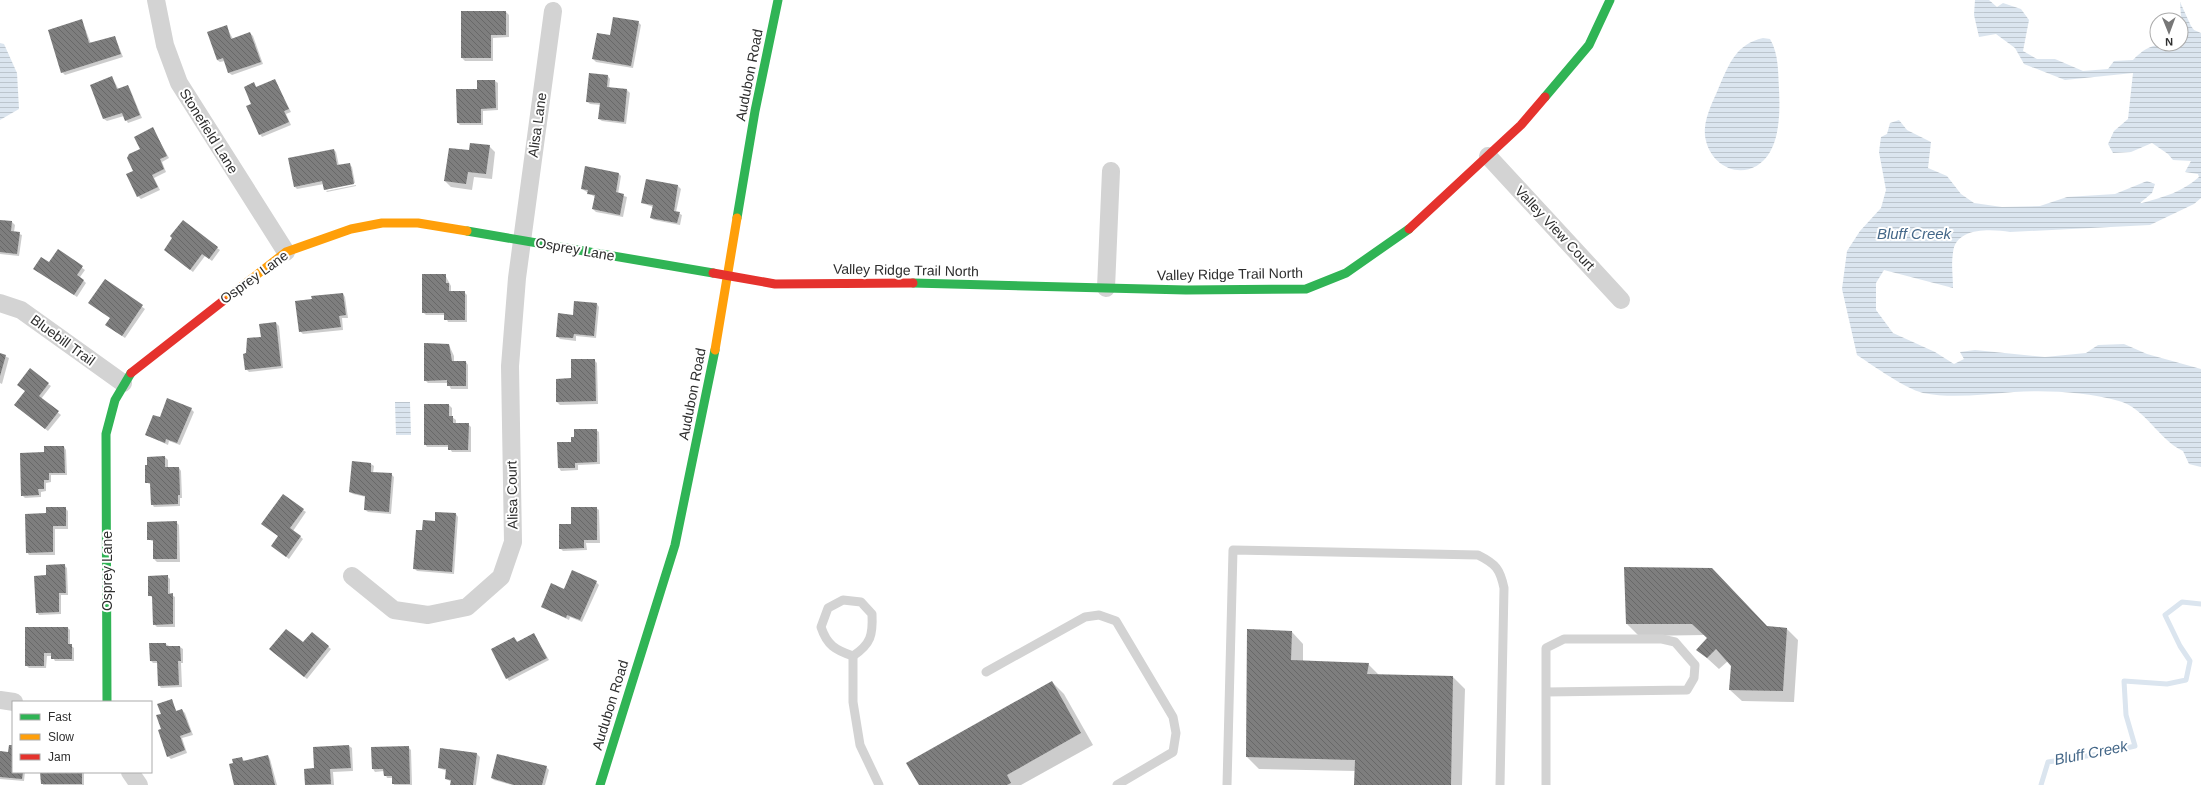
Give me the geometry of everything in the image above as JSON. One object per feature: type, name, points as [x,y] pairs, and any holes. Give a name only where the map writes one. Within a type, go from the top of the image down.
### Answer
[{"type":"street","name":"Stonefield Lane","points":[[156,0],[165,45],[179,83],[286,252]]},
{"type":"street","name":"Audubon Road","points":[[600,785],[675,545],[712,372],[756,111],[778,0]]},
{"type":"street","name":"Valley Ridge Trail North","points":[[728,274],[775,284],[865,282],[1106,288],[1306,289],[1346,273],[1405,232],[1488,156],[1520,125],[1589,45],[1610,0]]},
{"type":"street","name":"Alisa Lane","points":[[522,240],[553,11]]},
{"type":"street","name":"Valley View Court","points":[[1488,156],[1621,300]]},
{"type":"street","points":[[1106,288],[1111,171]]},
{"type":"street","name":"Osprey Lane","points":[[107,701],[106,434],[111,408],[123,383],[134,370],[286,252],[351,229],[382,222],[418,223],[728,274]]},
{"type":"street","name":"Alisa Court","points":[[352,576],[394,610],[428,615],[467,607],[501,576],[513,542],[510,366],[522,240]]},
{"type":"street","name":"Bluebill Trail","points":[[0,303],[21,310],[123,383]]},
{"type":"street","points":[[0,700],[12,702]]},
{"type":"street","points":[[131,773],[139,785]]},
{"type":"lane","points":[[1228,785],[1233,550],[1478,555],[1492,562],[1501,573],[1504,588],[1500,785]]},
{"type":"lane","points":[[843,600],[861,602],[872,614],[872,631],[865,648],[853,656],[838,651],[825,639],[821,627],[828,608],[843,600]]},
{"type":"lane","points":[[986,672],[1085,617],[1099,616],[1116,621],[1173,717],[1176,733],[1173,752],[1117,785]]},
{"type":"lane","points":[[1546,692],[1687,690],[1694,678],[1695,665],[1675,642],[1662,639],[1564,639],[1546,648],[1546,692],[1546,785]]},
{"type":"lane","points":[[853,656],[853,702],[860,745],[879,785]]},
{"type":"water","name":"Bluff Creek","points":[[1975,0],[1989,0],[1997,7],[2003,3],[2021,9],[2029,20],[2023,51],[2037,59],[2055,59],[2083,71],[2108,69],[2114,61],[2133,60],[2149,47],[2149,52],[2189,52],[2189,22],[2194,30],[2201,33],[2201,198],[2194,204],[2150,225],[2010,232],[1984,230],[1967,234],[1960,238],[1955,245],[1952,266],[1953,288],[1884,270],[1876,283],[1876,310],[1893,333],[1935,352],[1954,364],[1964,359],[1960,352],[1975,350],[2045,357],[2086,353],[2098,345],[2124,344],[2147,354],[2201,369],[2201,467],[2189,464],[2183,451],[2167,440],[2136,410],[2128,404],[2119,401],[2080,394],[2040,391],[1957,396],[1934,395],[1923,393],[1898,382],[1857,355],[1842,289],[1847,251],[1860,231],[1881,208],[1886,190],[1879,152],[1881,137],[1887,134],[1890,123],[1899,120],[1907,130],[1931,142],[1928,168],[1947,176],[1961,194],[1974,203],[2002,207],[2040,206],[2067,197],[2115,194],[2147,181],[2155,184],[2152,193],[2140,203],[2142,203],[2165,196],[2186,187],[2199,177],[2198,174],[2185,172],[2191,161],[2173,160],[2168,154],[2152,143],[2131,152],[2113,153],[2108,144],[2114,131],[2128,119],[2133,73],[2065,80],[2024,64],[2015,48],[1996,34],[1979,37],[1974,15]]},
{"type":"water","name":"Bluff Creek","points":[[2180,2],[2185,12],[2181,12]]},
{"type":"water","points":[[1763,38],[1770,39],[1778,64],[1778,130],[1770,152],[1762,162],[1753,168],[1742,170],[1732,169],[1723,165],[1715,158],[1708,148],[1705,136],[1707,117],[1730,63],[1746,45]]},
{"type":"water","points":[[0,43],[4,44],[17,73],[19,109],[0,120]]},
{"type":"water","points":[[395,402],[410,402],[411,435],[396,435]]},
{"type":"building","points":[[461,11],[506,11],[506,35],[491,35],[491,58],[461,58]]},
{"type":"building","points":[[613,17],[639,21],[631,66],[592,59],[597,33],[610,35]]},
{"type":"building","points":[[82,19],[89,43],[115,36],[121,54],[61,73],[48,30]]},
{"type":"building","points":[[227,25],[231,39],[250,32],[261,62],[228,73],[223,58],[217,60],[207,32]]},
{"type":"building","points":[[589,73],[608,75],[607,87],[627,89],[624,122],[598,119],[600,103],[586,102]]},
{"type":"building","points":[[112,76],[117,89],[128,85],[140,115],[125,121],[122,113],[103,119],[90,85]]},
{"type":"building","points":[[275,79],[289,109],[284,111],[289,122],[259,135],[246,106],[251,104],[244,87],[254,82],[256,87]]},
{"type":"building","points":[[477,80],[495,80],[496,108],[481,109],[481,123],[457,123],[456,89],[477,89]]},
{"type":"building","points":[[153,127],[167,156],[160,159],[164,169],[152,175],[158,187],[137,197],[126,174],[133,171],[127,158],[129,154],[140,149],[134,137]]},
{"type":"building","points":[[470,143],[490,145],[486,174],[468,172],[466,184],[444,181],[449,148],[469,150]]},
{"type":"building","points":[[334,149],[337,165],[350,163],[354,184],[324,190],[322,181],[294,187],[288,158]]},
{"type":"building","points":[[585,166],[619,173],[616,192],[624,194],[620,215],[592,209],[595,195],[587,194],[588,190],[581,189]]},
{"type":"building","points":[[646,179],[678,185],[674,211],[680,212],[677,223],[650,218],[653,205],[641,203]]},
{"type":"building","points":[[0,220],[12,221],[11,231],[20,232],[17,254],[0,252]]},
{"type":"building","points":[[183,220],[218,247],[209,259],[202,254],[190,270],[164,250],[172,238],[170,236]]},
{"type":"building","points":[[58,249],[83,266],[77,275],[84,280],[74,295],[33,269],[41,257],[49,262]]},
{"type":"building","points":[[422,274],[446,274],[446,283],[449,283],[449,291],[465,291],[465,320],[444,320],[444,313],[422,313]]},
{"type":"building","points":[[105,279],[143,305],[122,336],[105,325],[110,318],[88,303]]},
{"type":"building","points":[[343,293],[346,315],[339,316],[341,327],[299,332],[295,301],[312,299],[311,296]]},
{"type":"building","points":[[574,301],[597,303],[594,336],[574,334],[573,338],[556,337],[558,313],[573,315]]},
{"type":"building","points":[[276,322],[281,366],[245,370],[243,354],[246,353],[247,338],[261,337],[259,324]]},
{"type":"building","points":[[424,343],[449,344],[452,361],[466,361],[466,386],[447,386],[447,380],[424,381]]},
{"type":"building","points":[[0,353],[6,355],[0,376]]},
{"type":"building","points":[[571,359],[595,359],[596,401],[556,402],[556,379],[571,378]]},
{"type":"building","points":[[30,368],[49,383],[39,396],[59,411],[45,429],[14,405],[25,391],[17,385]]},
{"type":"building","points":[[167,398],[192,408],[177,443],[166,439],[165,443],[145,435],[153,415],[160,417]]},
{"type":"building","points":[[424,404],[449,404],[449,416],[453,416],[453,423],[469,423],[468,450],[448,450],[448,445],[424,445]]},
{"type":"building","points":[[574,429],[597,429],[597,462],[575,463],[575,468],[558,468],[557,442],[571,442],[571,437],[574,437]]},
{"type":"building","points":[[44,446],[64,446],[65,473],[49,473],[49,480],[44,480],[44,489],[38,489],[39,495],[21,496],[20,453],[44,452]]},
{"type":"building","points":[[165,456],[165,467],[179,467],[180,495],[178,495],[178,504],[151,505],[150,483],[145,483],[145,465],[147,465],[147,457]]},
{"type":"building","points":[[352,461],[371,463],[371,472],[392,473],[389,512],[364,510],[365,496],[349,492]]},
{"type":"building","points":[[283,494],[304,509],[290,528],[301,536],[286,557],[271,546],[278,536],[261,524]]},
{"type":"building","points":[[46,507],[66,507],[66,526],[53,526],[53,552],[26,553],[25,514],[46,513]]},
{"type":"building","points":[[571,507],[597,507],[597,540],[584,540],[584,548],[559,549],[559,524],[571,524]]},
{"type":"building","points":[[435,512],[456,513],[452,572],[413,569],[416,530],[422,530],[423,520],[435,521]]},
{"type":"building","points":[[177,521],[177,559],[153,559],[153,540],[147,540],[147,522]]},
{"type":"building","points":[[65,564],[66,593],[59,593],[59,612],[36,613],[34,576],[46,575],[46,565]]},
{"type":"building","points":[[1624,567],[1712,568],[1767,626],[1787,628],[1783,691],[1729,690],[1731,666],[1716,649],[1707,658],[1696,650],[1707,638],[1692,624],[1626,624]]},
{"type":"building","points":[[572,570],[597,581],[580,620],[567,615],[566,618],[541,607],[551,583],[564,589]]},
{"type":"building","points":[[168,575],[168,594],[173,593],[173,624],[153,625],[152,596],[148,596],[148,576]]},
{"type":"building","points":[[25,627],[68,627],[68,644],[72,644],[72,659],[51,659],[51,653],[44,653],[44,666],[25,666]]},
{"type":"building","points":[[286,629],[303,642],[312,632],[329,646],[304,677],[269,649]]},
{"type":"building","points":[[1247,629],[1292,631],[1291,660],[1369,663],[1367,674],[1453,676],[1451,785],[1354,785],[1355,760],[1246,757]]},
{"type":"building","points":[[534,633],[547,658],[506,679],[491,649],[514,637],[517,642]]},
{"type":"building","points":[[149,643],[166,643],[166,646],[180,646],[181,661],[178,661],[179,685],[158,686],[157,661],[150,661]]},
{"type":"building","points":[[1052,681],[1081,733],[1007,775],[1011,783],[1007,785],[919,785],[906,763]]},
{"type":"building","points":[[172,699],[176,711],[182,709],[191,732],[180,736],[185,750],[167,757],[158,730],[161,729],[156,715],[161,714],[157,704]]},
{"type":"building","points":[[9,745],[12,745],[12,773],[23,773],[22,779],[0,777],[0,751],[8,752]]},
{"type":"building","points":[[349,745],[351,768],[330,769],[331,784],[305,785],[304,769],[314,768],[313,747]]},
{"type":"building","points":[[409,746],[410,784],[392,784],[392,776],[384,776],[383,769],[372,769],[371,747]]},
{"type":"building","points":[[440,748],[477,753],[473,785],[450,785],[451,780],[445,779],[446,769],[438,768]]},
{"type":"building","points":[[497,754],[547,766],[542,785],[514,785],[491,778]]},
{"type":"building","points":[[268,755],[275,785],[234,785],[229,764],[233,763],[232,759],[242,757],[243,761]]},
{"type":"building","points":[[40,773],[82,773],[82,784],[41,784]]},
{"type":"waterway","name":"Bluff Creek","points":[[2041,785],[2048,762],[2105,753],[2135,746],[2126,715],[2124,681],[2167,684],[2186,680],[2190,661],[2180,646],[2165,615],[2182,602],[2201,604]]},
{"type":"traffic: fast","points":[[737,218],[755,111],[778,0]]},
{"type":"traffic: fast","points":[[1545,97],[1589,45],[1610,0]]},
{"type":"traffic: fast","points":[[913,283],[1186,290],[1306,289],[1346,273],[1409,229]]},
{"type":"traffic: fast","points":[[467,231],[713,273]]},
{"type":"traffic: fast","points":[[600,785],[675,545],[715,350]]},
{"type":"traffic: fast","points":[[107,701],[106,434],[115,400],[131,373]]},
{"type":"traffic: slow","points":[[715,350],[737,218]]},
{"type":"traffic: slow","points":[[223,301],[286,252],[351,229],[382,223],[418,223],[467,231]]},
{"type":"traffic: jam","points":[[1409,229],[1521,125],[1545,97]]},
{"type":"traffic: jam","points":[[713,273],[775,284],[913,283]]},
{"type":"traffic: jam","points":[[131,373],[223,301]]}]
